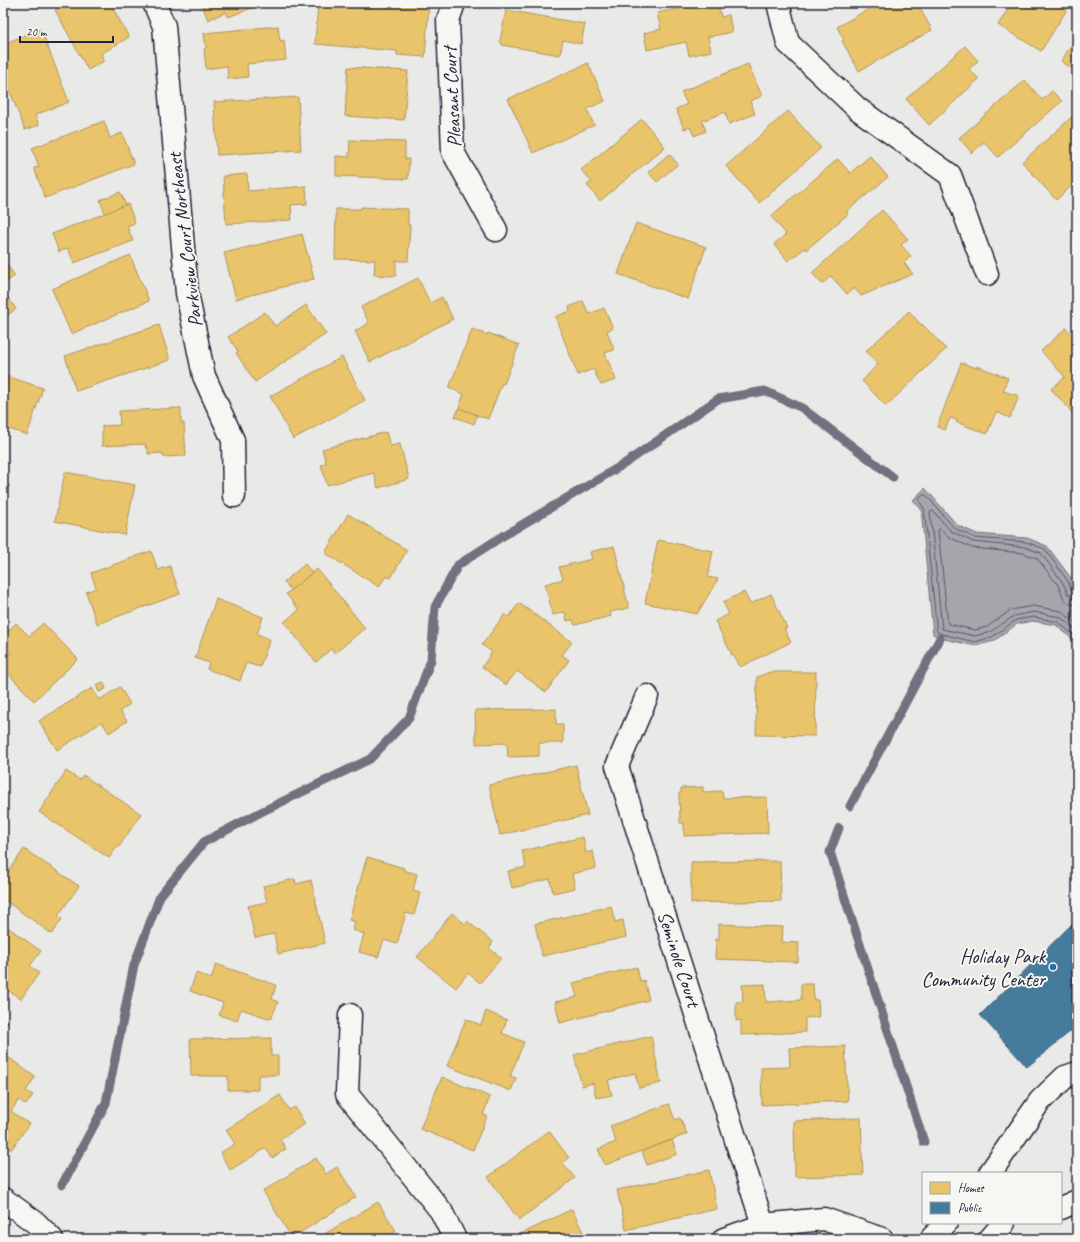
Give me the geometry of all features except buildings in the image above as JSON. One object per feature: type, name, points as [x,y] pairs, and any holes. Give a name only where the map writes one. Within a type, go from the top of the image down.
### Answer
[{"type":"street","name":"Parkview Court Northeast","points":[[154,3],[164,26],[187,293],[204,376],[233,440],[234,496]]},
{"type":"street","name":"Pleasant Court","points":[[454,3],[448,20],[453,152],[496,230]]},
{"type":"street","points":[[778,3],[788,43],[858,109],[950,175],[987,274]]},
{"type":"street","name":"Seminole Court","points":[[647,696],[617,766],[763,1225]]},
{"type":"street","points":[[350,1014],[347,1094],[441,1211],[455,1239]]},
{"type":"street","points":[[991,1172],[1040,1101],[1065,1077],[1077,1073]]},
{"type":"street","points":[[3,1199],[36,1223],[52,1239]]},
{"type":"street","points":[[1062,1208],[1077,1201]]},
{"type":"street","points":[[724,1239],[763,1225],[824,1219],[882,1239]]},
{"type":"street","points":[[931,1239],[945,1224]]},
{"type":"street","points":[[990,1239],[1003,1224]]},
{"type":"water","points":[[925,488],[957,525],[977,534],[1027,538],[1047,546],[1071,578],[1077,594],[1077,643],[1056,625],[1033,621],[1017,624],[994,641],[975,646],[940,638],[933,634],[921,509],[913,500]]},
{"type":"waterway","points":[[62,1185],[106,1103],[134,965],[160,896],[204,842],[261,812],[370,759],[409,718],[431,660],[435,607],[458,565],[498,539],[624,464],[718,399],[765,391],[802,408],[893,477]]},
{"type":"waterway","points":[[850,806],[940,638]]},
{"type":"waterway","points":[[839,828],[830,852],[924,1142]]},
{"type":"place","name":"Holiday Park Community Center","points":[[1053,967]]}]
